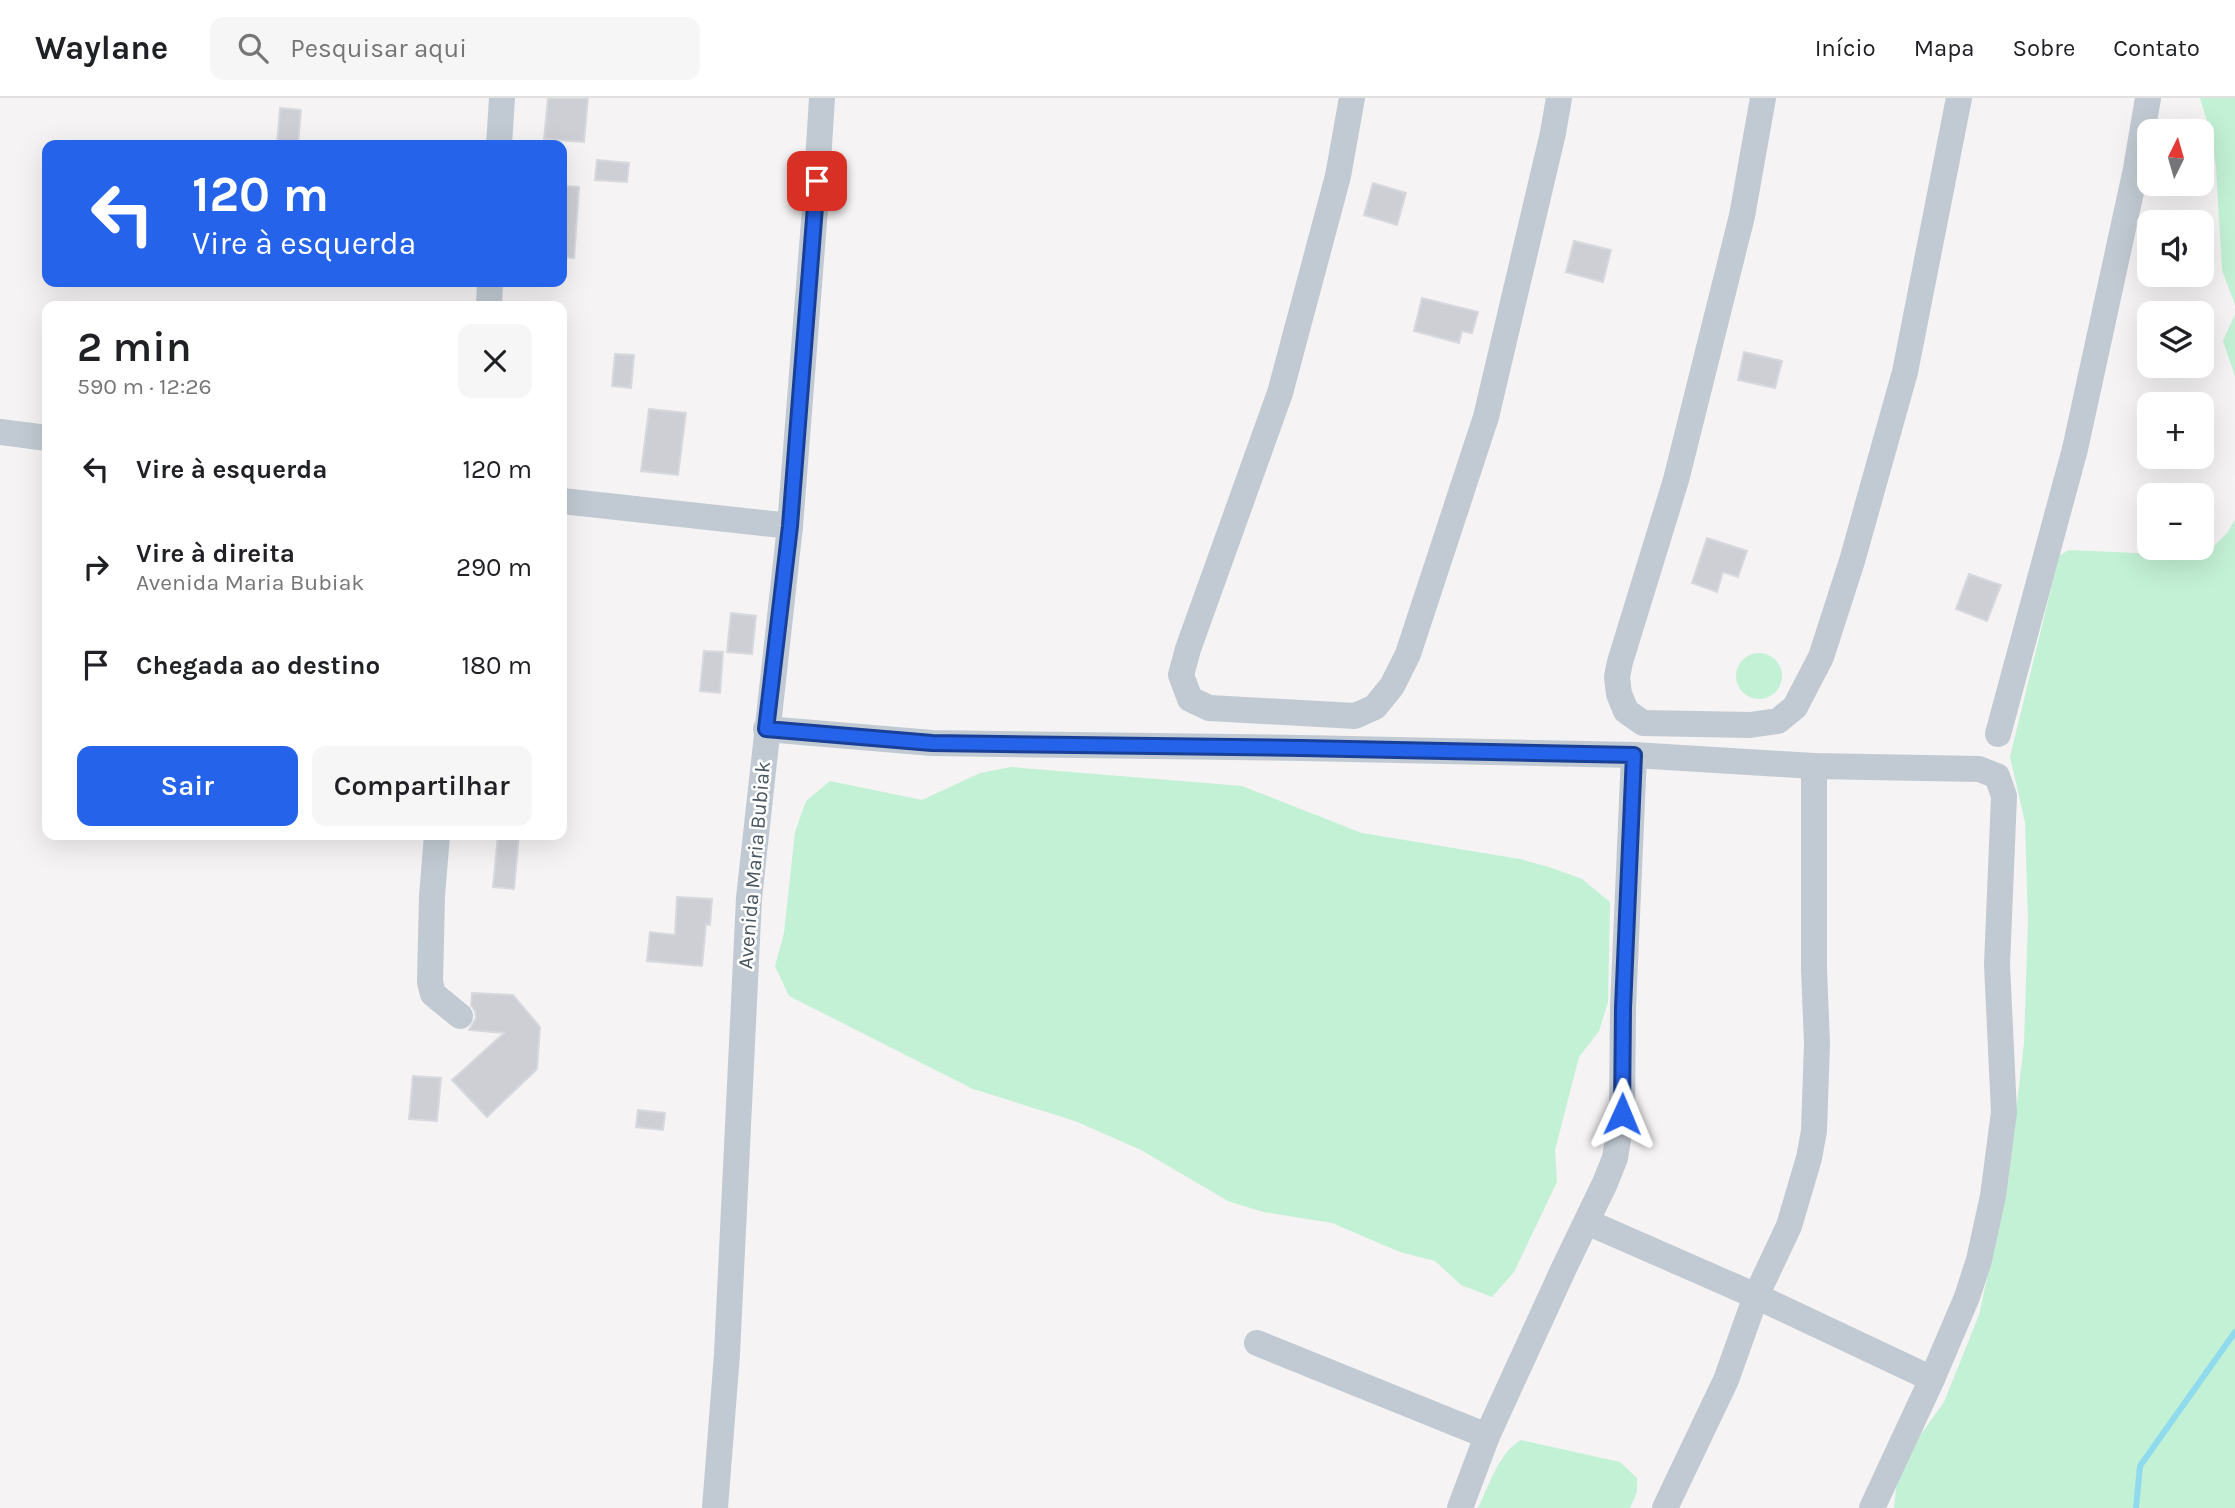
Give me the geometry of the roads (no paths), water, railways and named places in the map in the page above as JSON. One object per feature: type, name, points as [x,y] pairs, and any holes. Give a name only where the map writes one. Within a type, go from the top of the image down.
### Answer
[{"type":"street","points":[[499,140],[502,98]]},
{"type":"street","name":"Avenida Maria Bubiak","points":[[715,1508],[727,1354],[748,898],[790,526],[822,98]]},
{"type":"street","points":[[1352,98],[1338,176],[1280,393],[1181,675],[1190,699],[1209,708],[1355,716],[1375,707],[1392,687],[1408,654],[1486,417],[1559,98]]},
{"type":"street","points":[[1763,98],[1742,216],[1676,480],[1620,662],[1619,694],[1626,711],[1643,723],[1750,726],[1778,721],[1795,707],[1821,657],[1852,561],[1905,372],[1959,98]]},
{"type":"street","points":[[1997,734],[2075,449],[2136,169],[2148,98]]},
{"type":"street","points":[[0,432],[42,437]]},
{"type":"street","points":[[567,502],[790,526]]},
{"type":"street","points":[[766,729],[932,743],[1634,755],[1814,766],[1979,769],[1997,776],[2004,796],[1997,965],[2004,1112],[2000,1154],[1979,1259],[1967,1297],[1872,1508]]},
{"type":"street","points":[[1460,1508],[1486,1436],[1615,1158],[1622,1114],[1623,1008],[1634,755]]},
{"type":"street","points":[[1665,1508],[1726,1380],[1756,1296],[1789,1226],[1804,1179],[1814,1131],[1817,1043],[1814,969],[1814,766]]},
{"type":"street","points":[[438,840],[432,896],[430,982],[433,994],[460,1016]]},
{"type":"street","points":[[1587,1222],[1756,1296],[1932,1379]]},
{"type":"street","points":[[1257,1343],[1486,1436]]},
{"type":"waterway","points":[[2136,1508],[2140,1466],[2235,1332]]}]
